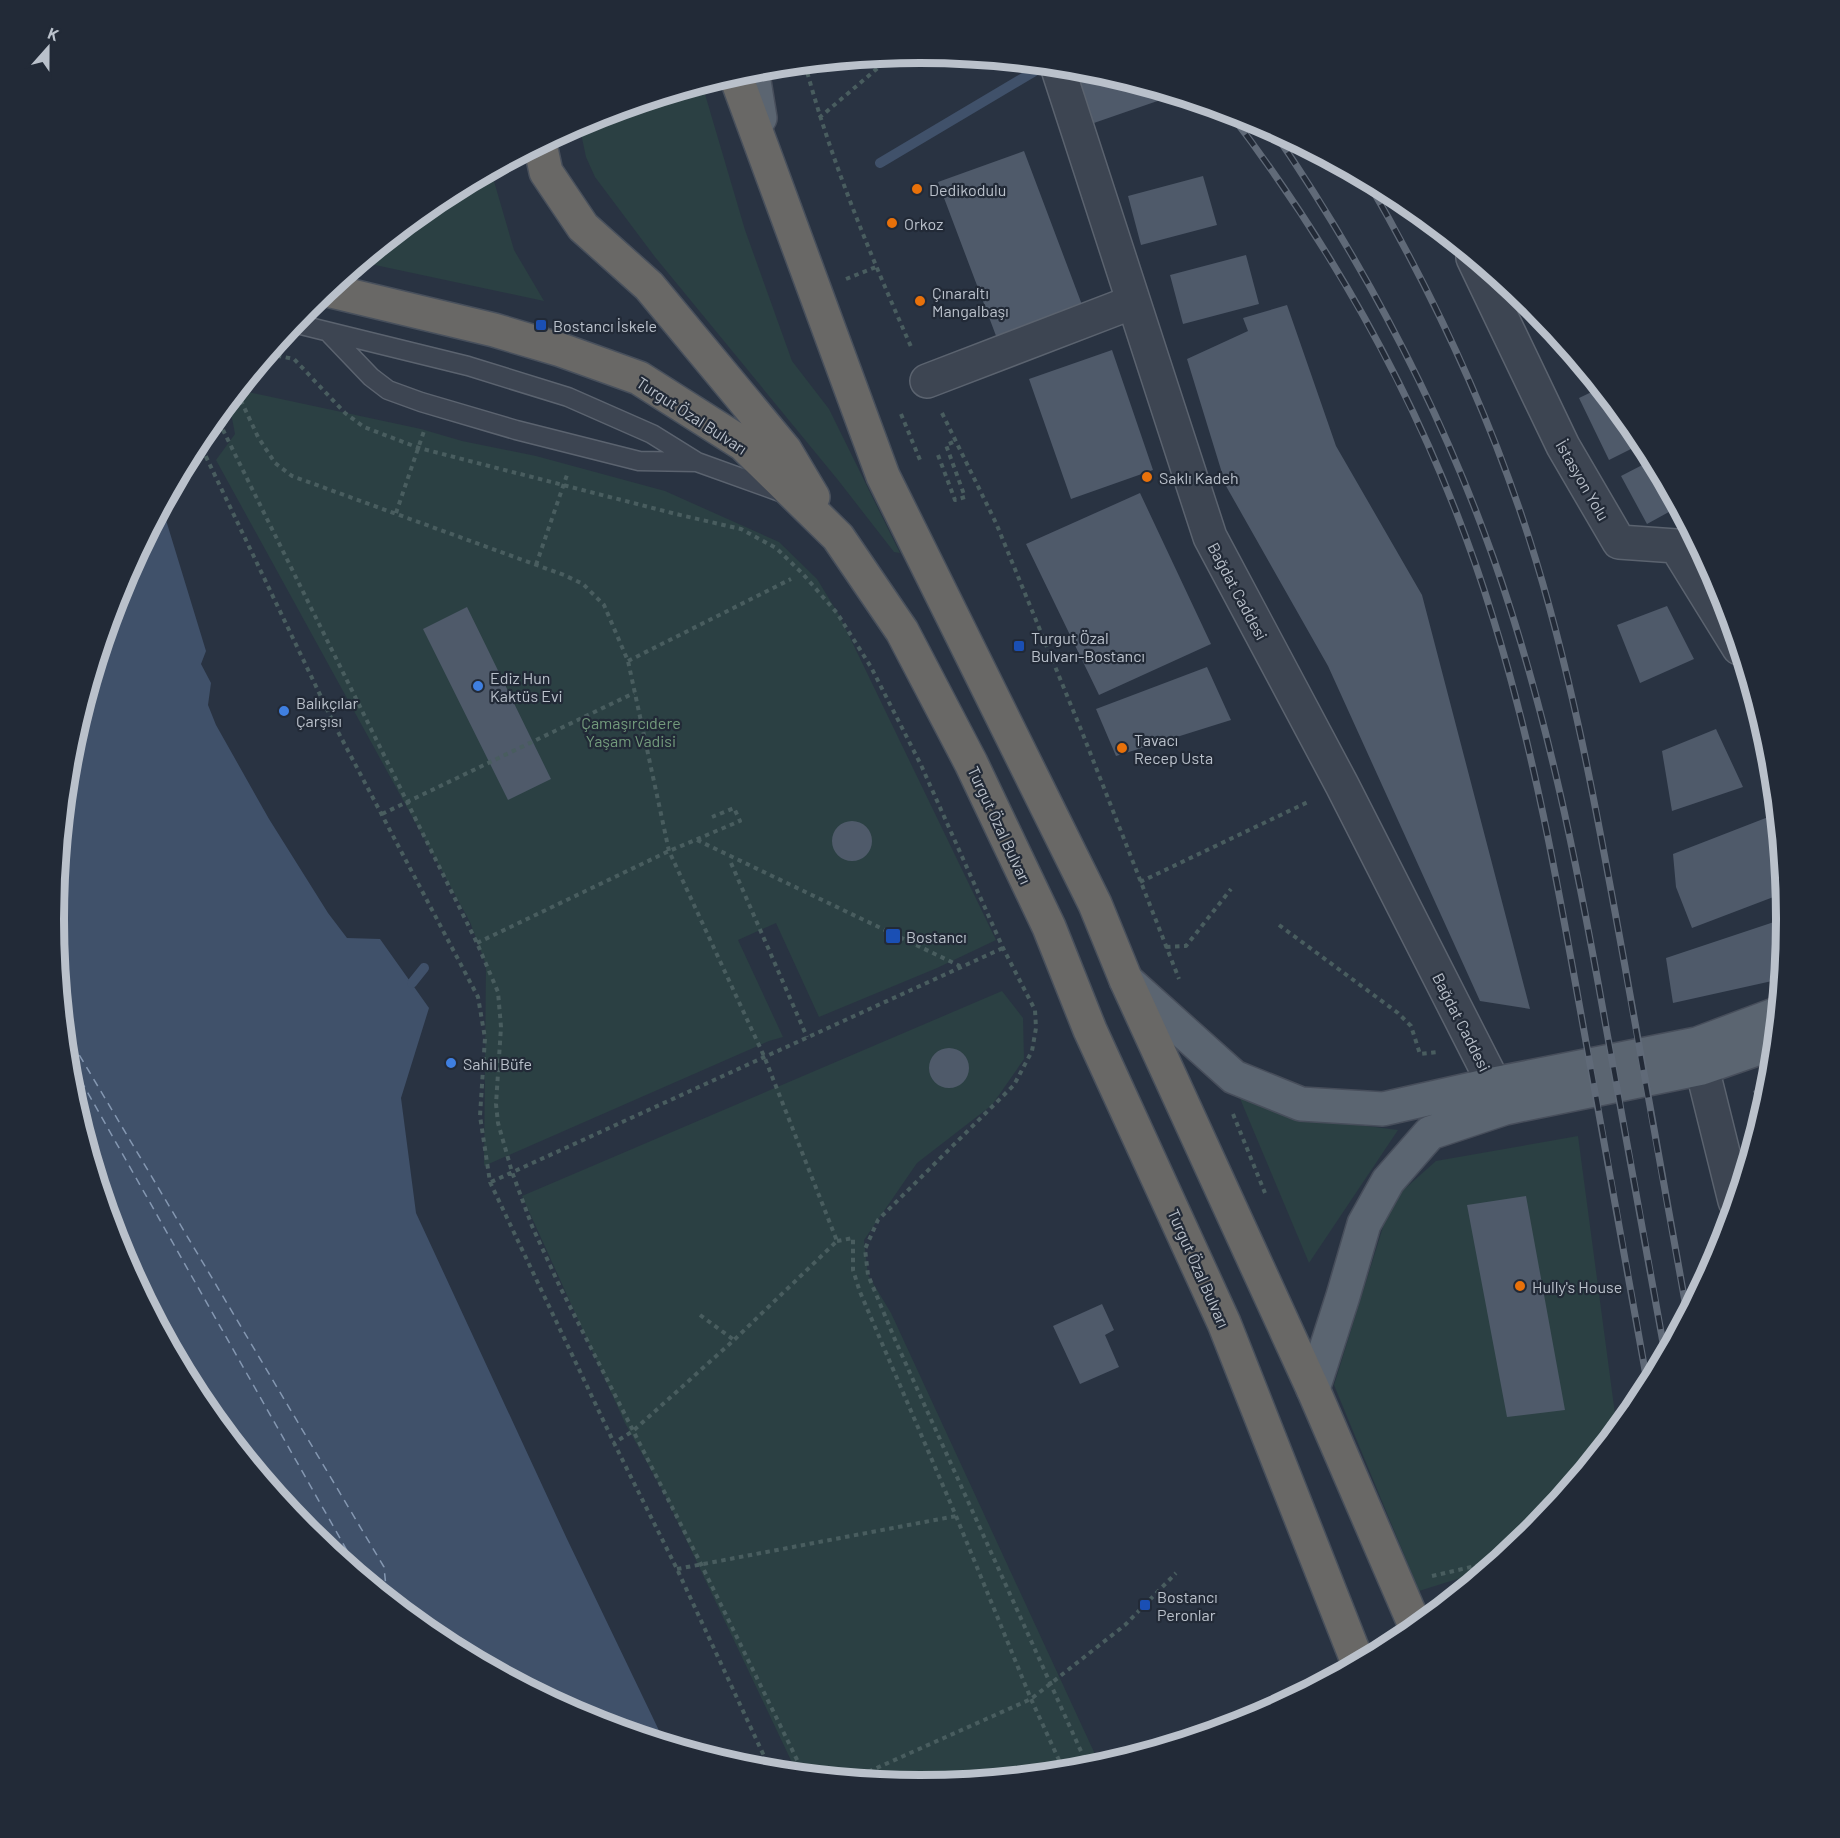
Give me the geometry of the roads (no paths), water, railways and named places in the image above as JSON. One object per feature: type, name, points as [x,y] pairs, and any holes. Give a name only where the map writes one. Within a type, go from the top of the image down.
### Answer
[{"type":"highway","points":[[738,83],[883,476],[1095,904],[1126,980],[1313,1389],[1412,1619]]},
{"type":"highway","points":[[541,151],[546,172],[583,227],[649,286],[785,450],[838,537]]},
{"type":"highway","name":"Turgut Özal Bulvarı","points":[[338,293],[494,330],[561,350],[639,378],[743,444],[838,537],[902,631],[971,763],[1049,927],[1090,1030],[1224,1323],[1355,1656]]},
{"type":"main road","points":[[754,79],[767,161]]},
{"type":"main road","name":"Bağdat Caddesi","points":[[1126,980],[1234,1077],[1301,1104],[1383,1109],[1494,1084],[1699,1056],[1767,1044]]},
{"type":"main road","name":"Bağdat Caddesi","points":[[1313,1389],[1344,1296],[1364,1224],[1388,1181],[1430,1133],[1505,1108],[1699,1056],[1770,1018]]},
{"type":"street","name":"Bağdat Caddesi","points":[[1059,74],[1210,537],[1342,785],[1494,1084]]},
{"type":"street","name":"İstasyon Yolu","points":[[1479,271],[1563,446],[1619,542],[1685,541],[1713,597]]},
{"type":"street","points":[[927,381],[1133,302]]},
{"type":"street","points":[[1699,1056],[1732,1190]]},
{"type":"lane","points":[[304,326],[468,366],[568,397],[652,434],[697,462],[796,497]]},
{"type":"lane","points":[[328,332],[380,384],[388,390],[421,402],[516,430],[639,461],[697,462]]},
{"type":"water","points":[[165,517],[206,651],[201,664],[211,683],[208,705],[216,725],[269,819],[328,913],[347,938],[380,939],[429,1008],[401,1098],[416,1213],[567,1539],[661,1735],[592,1710],[541,1687],[492,1660],[444,1631],[356,1563],[276,1483],[208,1395],[152,1298],[129,1247],[109,1194],[80,1086],[71,1031],[66,975],[64,919],[66,863],[71,807],[80,752],[93,697],[109,644],[129,591]]},
{"type":"waterway","points":[[880,163],[1036,71]]},
{"type":"waterway","points":[[412,983],[424,968]]},
{"type":"railway","points":[[1238,124],[1311,229],[1384,353],[1444,483],[1493,618],[1534,771],[1545,823],[1645,1373]]},
{"type":"railway","points":[[1281,143],[1368,283],[1423,390],[1472,500],[1512,615],[1545,731],[1572,849],[1663,1343]]},
{"type":"railway","points":[[1375,194],[1415,266],[1478,400],[1513,491],[1545,590],[1572,695],[1594,801],[1685,1303]]},
{"type":"place","name":"Dedikodulu","points":[[917,189]]},
{"type":"place","name":"Orkoz","points":[[892,223]]},
{"type":"place","name":"Çınaraltı Mangalbaşı","points":[[920,301]]},
{"type":"place","name":"Bostancı İskele","points":[[541,325]]},
{"type":"place","name":"Saklı Kadeh","points":[[1147,477]]},
{"type":"place","name":"Turgut Özal Bulvarı-Bostancı","points":[[1019,646]]},
{"type":"place","name":"Ediz Hun Kaktüs Evi","points":[[478,686]]},
{"type":"place","name":"Balıkçılar Çarşısı","points":[[284,711]]},
{"type":"place","name":"Tavacı Recep Usta","points":[[1122,748]]},
{"type":"place","name":"Bostancı","points":[[893,936]]},
{"type":"place","name":"Sahil Büfe","points":[[451,1063]]},
{"type":"place","name":"Hully's House","points":[[1520,1286]]},
{"type":"place","name":"Bostancı Peronlar","points":[[1145,1605]]},
{"type":"park label","name":"Çamaşırcıdere Yaşam Vadisi","points":[[631,731]]}]
